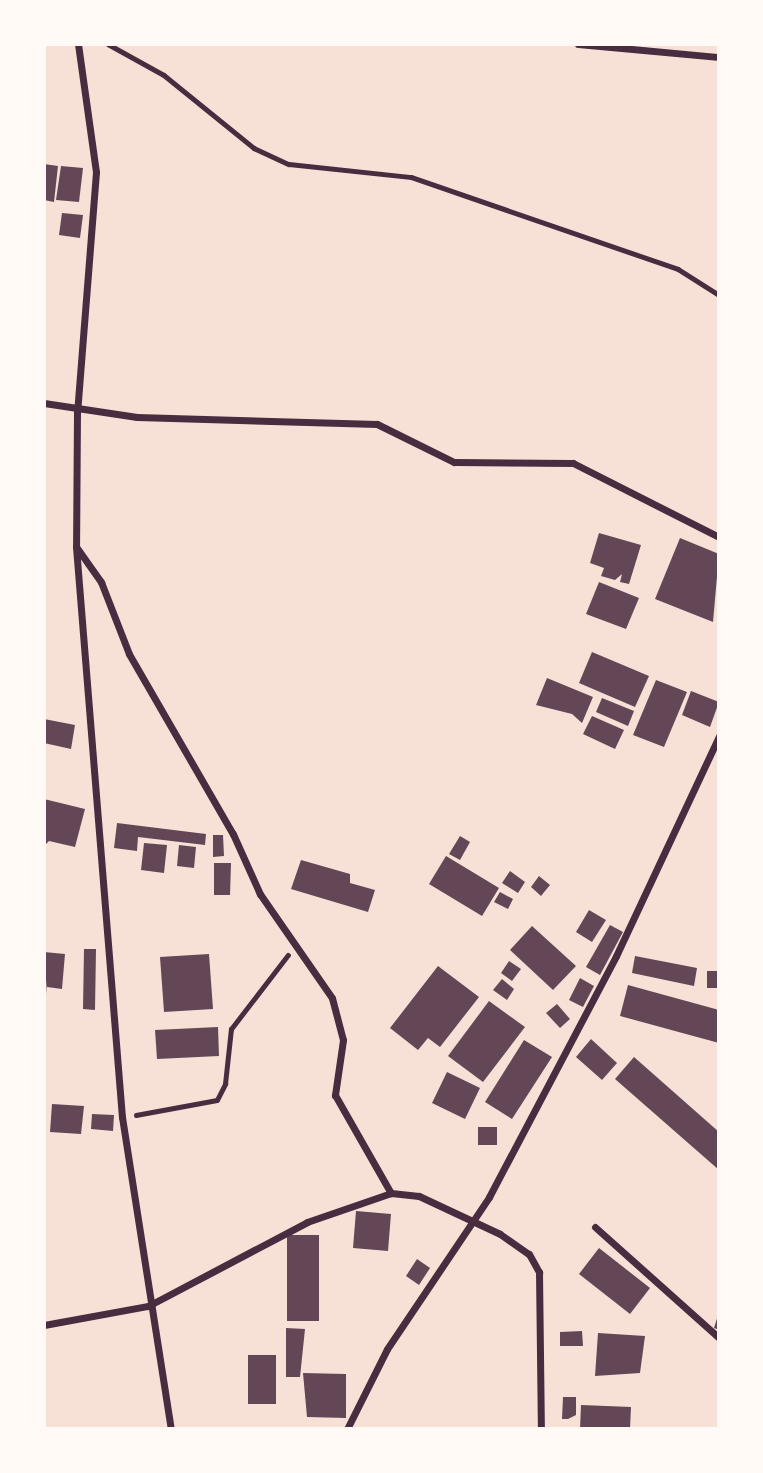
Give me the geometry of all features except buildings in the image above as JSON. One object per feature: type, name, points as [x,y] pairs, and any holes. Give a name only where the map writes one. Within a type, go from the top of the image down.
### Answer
[{"type":"street","points":[[78,44],[96,172],[77,412],[76,547],[122,1117],[148,1306],[172,1429]]},
{"type":"street","points":[[578,44],[719,57]]},
{"type":"street","points":[[44,403],[77,412],[377,424],[454,462],[573,463],[719,537]]},
{"type":"street","points":[[76,547],[101,582],[129,654],[233,834],[260,894],[296,945],[341,1022],[334,1078],[341,1112],[391,1193]]},
{"type":"street","points":[[347,1429],[387,1349],[475,1220],[616,956],[719,736]]},
{"type":"street","points":[[44,1325],[148,1306],[281,1234],[391,1193],[419,1196],[475,1220],[529,1254],[539,1272],[541,1429]]},
{"type":"street","points":[[595,1227],[719,1338]]},
{"type":"path","points":[[108,44],[164,75],[254,148],[289,164],[411,177],[678,270],[719,295]]},
{"type":"path","points":[[122,1117],[217,1100],[225,1084],[230,1029],[296,945]]}]
